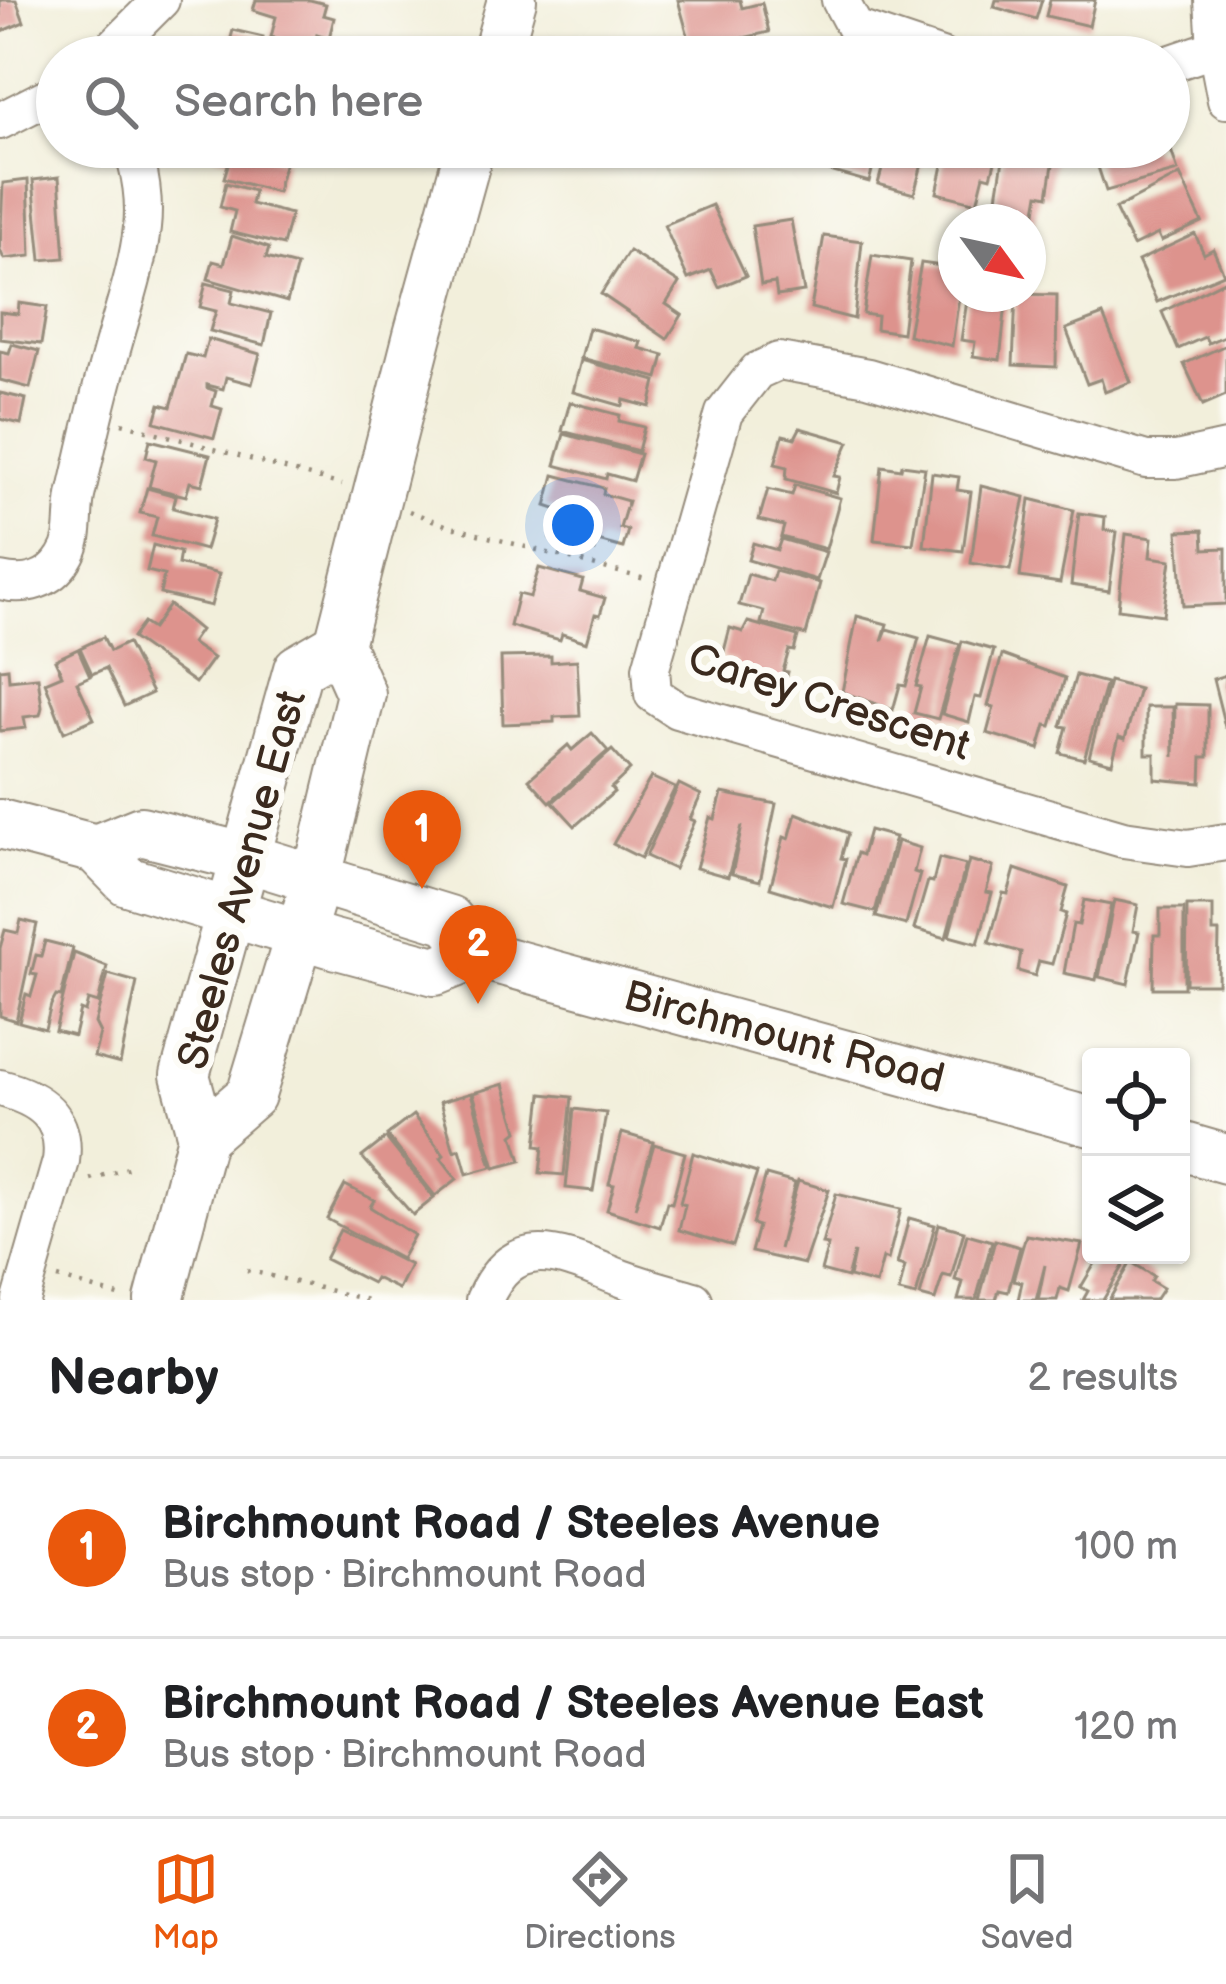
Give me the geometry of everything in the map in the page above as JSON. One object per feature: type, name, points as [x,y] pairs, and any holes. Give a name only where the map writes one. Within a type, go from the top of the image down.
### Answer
[{"type":"main road","points":[[502,36],[512,0]]},
{"type":"main road","name":"Steeles Avenue East","points":[[339,645],[298,669],[184,1075],[202,1137],[251,1095],[316,881],[361,694],[339,645],[464,168]]},
{"type":"main road","name":"Birchmount Road","points":[[0,824],[96,849],[127,881],[435,971],[477,954]]},
{"type":"main road","name":"Birchmount Road","points":[[96,849],[141,831],[247,858],[449,920],[477,954],[1082,1120]]},
{"type":"main road","points":[[159,1300],[202,1137]]},
{"type":"main road","points":[[1190,1149],[1226,1159]]},
{"type":"street","points":[[125,36],[161,0]]},
{"type":"street","points":[[839,0],[855,28],[879,36]]},
{"type":"street","points":[[1213,0],[1226,100]]},
{"type":"street","points":[[1190,57],[1216,48]]},
{"type":"street","points":[[0,121],[36,103]]},
{"type":"street","points":[[0,581],[28,583],[42,578],[67,555],[74,537],[73,514],[93,416],[137,259],[142,223],[136,168]]},
{"type":"street","name":"Carey Crescent","points":[[1226,449],[1176,460],[1146,460],[868,376],[779,361],[757,371],[724,413],[651,668],[653,694],[677,710],[1124,839],[1188,848],[1226,842]]},
{"type":"street","points":[[0,1088],[36,1099],[53,1115],[62,1138],[61,1161],[26,1284]]},
{"type":"street","points":[[484,1300],[512,1262],[533,1252],[558,1254],[694,1300]]},
{"type":"path","points":[[93,416],[318,476]]},
{"type":"path","points":[[448,526],[674,586]]},
{"type":"path","points":[[90,1179],[134,1166]]},
{"type":"path","points":[[247,1270],[368,1300]]},
{"type":"path","points":[[26,1284],[100,1290],[134,1300]]},
{"type":"building","points":[[0,0],[16,0],[24,22],[0,32]]},
{"type":"building","points":[[256,0],[310,0],[326,4],[323,15],[334,18],[330,36],[271,36],[276,17],[253,10]]},
{"type":"building","points":[[678,0],[740,0],[742,8],[762,3],[769,32],[752,36],[688,36]]},
{"type":"building","points":[[996,0],[1042,0],[1036,19],[994,7]]},
{"type":"building","points":[[1050,0],[1095,0],[1089,26],[1046,16]]},
{"type":"building","points":[[227,168],[283,168],[277,192],[224,178]]},
{"type":"building","points":[[827,168],[873,168],[869,182]]},
{"type":"building","points":[[882,168],[921,168],[914,194],[878,184]]},
{"type":"building","points":[[942,168],[993,168],[991,177],[984,175],[977,203],[937,193]]},
{"type":"building","points":[[1002,168],[1052,168],[1048,196],[1039,194],[1037,204],[996,204]]},
{"type":"building","points":[[1098,168],[1178,171],[1106,191]]},
{"type":"building","points":[[1180,175],[1202,222],[1161,241],[1158,234],[1133,246],[1115,209]]},
{"type":"building","points":[[59,177],[65,258],[41,260],[33,180]]},
{"type":"building","points":[[28,180],[31,256],[4,259],[0,250],[3,183]]},
{"type":"building","points":[[226,183],[254,191],[251,204],[291,214],[283,245],[230,232],[235,211],[220,207]]},
{"type":"building","points":[[712,205],[746,276],[719,287],[711,270],[688,279],[664,225]]},
{"type":"building","points":[[791,220],[804,292],[777,296],[775,283],[761,285],[752,226]]},
{"type":"building","points":[[1195,234],[1204,254],[1213,249],[1224,274],[1157,302],[1138,261]]},
{"type":"building","points":[[232,236],[269,248],[266,258],[297,266],[287,302],[208,279],[213,261],[224,264]]},
{"type":"building","points":[[824,236],[862,241],[854,319],[811,308]]},
{"type":"building","points":[[629,251],[679,283],[666,304],[682,315],[667,339],[601,294]]},
{"type":"building","points":[[872,255],[911,261],[902,333],[876,329],[877,316],[863,314]]},
{"type":"building","points":[[921,263],[938,265],[938,312],[957,312],[952,346],[908,335]]},
{"type":"building","points":[[1226,280],[1226,335],[1208,343],[1205,337],[1178,349],[1162,312]]},
{"type":"building","points":[[206,283],[234,290],[231,303],[271,313],[264,345],[210,331],[216,311],[200,307]]},
{"type":"building","points":[[1046,295],[1057,295],[1056,367],[1013,365],[1015,312],[1046,312]]},
{"type":"building","points":[[19,303],[47,307],[41,344],[0,339],[0,312],[18,314]]},
{"type":"building","points":[[965,312],[1005,312],[1000,360],[973,356],[975,342],[961,340]]},
{"type":"building","points":[[1103,315],[1131,382],[1105,392],[1101,379],[1087,384],[1066,329]]},
{"type":"building","points":[[589,328],[641,342],[639,348],[664,355],[658,378],[581,358]]},
{"type":"building","points":[[208,339],[260,354],[252,384],[226,377],[223,389],[207,385],[216,391],[212,406],[222,409],[214,438],[155,422],[160,404],[171,407],[186,354],[203,358]]},
{"type":"building","points":[[12,344],[39,351],[30,388],[0,380],[0,351],[9,353]]},
{"type":"building","points":[[1226,345],[1226,395],[1203,405],[1184,364]]},
{"type":"building","points":[[581,360],[656,381],[650,407],[624,400],[623,406],[573,392]]},
{"type":"building","points":[[0,393],[26,399],[21,424],[0,419]]},
{"type":"building","points":[[570,402],[620,415],[619,421],[644,427],[638,451],[562,431]]},
{"type":"building","points":[[800,428],[849,442],[834,476],[840,477],[836,493],[786,479],[787,467],[775,464],[783,435],[795,438]]},
{"type":"building","points":[[564,434],[640,454],[632,481],[555,465]]},
{"type":"building","points":[[150,440],[210,455],[202,485],[190,482],[186,496],[149,487],[156,460],[146,457]]},
{"type":"building","points":[[902,465],[925,468],[913,544],[874,540],[882,466],[901,469]]},
{"type":"building","points":[[932,473],[959,477],[957,490],[971,492],[963,551],[924,546]]},
{"type":"building","points":[[554,475],[604,488],[603,494],[628,501],[620,528],[628,530],[623,548],[598,541],[595,551],[550,539],[558,510],[546,506]]},
{"type":"building","points":[[795,485],[840,498],[826,549],[781,537],[784,526],[759,520],[768,489],[792,495]]},
{"type":"building","points":[[981,486],[1025,497],[1010,570],[971,563]]},
{"type":"building","points":[[147,488],[176,496],[173,508],[214,519],[205,550],[152,536],[157,517],[140,513]]},
{"type":"building","points":[[1030,499],[1074,510],[1060,583],[1020,577]]},
{"type":"building","points":[[1079,513],[1105,517],[1104,530],[1117,532],[1109,591],[1071,585]]},
{"type":"building","points":[[1203,530],[1204,549],[1226,548],[1226,604],[1183,606],[1178,531]]},
{"type":"building","points":[[1126,534],[1152,538],[1150,557],[1171,560],[1163,615],[1118,609]]},
{"type":"building","points":[[781,539],[826,552],[817,580],[748,560],[753,543],[777,550]]},
{"type":"building","points":[[153,545],[180,552],[178,564],[219,574],[211,606],[160,594],[164,575],[147,571]]},
{"type":"building","points":[[539,568],[583,580],[580,591],[605,598],[587,642],[510,626],[518,594],[530,597]]},
{"type":"building","points":[[775,571],[820,583],[806,635],[761,623],[764,611],[739,605],[748,574],[772,581]]},
{"type":"building","points":[[169,605],[200,630],[191,643],[213,658],[195,683],[132,638],[143,623],[152,629]]},
{"type":"building","points":[[857,616],[887,624],[882,641],[887,629],[919,638],[906,686],[900,685],[893,710],[842,692]]},
{"type":"building","points":[[748,622],[798,636],[783,671],[788,672],[784,688],[734,674],[735,662],[722,659],[730,628],[743,632]]},
{"type":"building","points":[[930,636],[960,644],[938,719],[914,713]]},
{"type":"building","points":[[103,637],[110,651],[127,643],[152,693],[124,706],[106,668],[92,674],[80,648]]},
{"type":"building","points":[[962,641],[994,650],[969,722],[942,714]]},
{"type":"building","points":[[78,649],[90,676],[77,682],[94,719],[64,732],[45,682],[62,675],[55,660]]},
{"type":"building","points":[[1002,655],[1065,678],[1039,749],[987,733],[994,707],[988,706]]},
{"type":"building","points":[[551,656],[551,662],[577,660],[580,716],[503,724],[501,657]]},
{"type":"building","points":[[8,668],[9,680],[38,677],[42,707],[40,715],[24,717],[26,728],[0,731],[0,669]]},
{"type":"building","points":[[1076,675],[1106,683],[1084,759],[1060,753],[1067,727],[1061,726]]},
{"type":"building","points":[[1226,675],[1226,727],[1225,727],[1213,679]]},
{"type":"building","points":[[1109,681],[1139,689],[1125,739],[1119,737],[1112,763],[1089,757]]},
{"type":"building","points":[[1175,704],[1208,705],[1208,757],[1202,757],[1201,783],[1155,779],[1155,754],[1146,754],[1146,707],[1173,707],[1174,757]]},
{"type":"building","points":[[592,733],[608,751],[550,802],[529,779],[568,745],[572,750]]},
{"type":"building","points":[[612,750],[630,770],[611,788],[614,792],[575,826],[553,802]]},
{"type":"building","points":[[651,777],[675,788],[641,858],[613,844]]},
{"type":"building","points":[[679,784],[701,795],[674,869],[646,856]]},
{"type":"building","points":[[722,793],[776,804],[760,881],[732,874],[742,826],[728,877],[696,868]]},
{"type":"building","points":[[796,813],[848,833],[833,907],[770,888]]},
{"type":"building","points":[[869,830],[895,837],[875,912],[843,904],[857,853],[862,855]]},
{"type":"building","points":[[897,841],[920,848],[914,872],[920,874],[906,925],[876,917]]},
{"type":"building","points":[[939,858],[966,865],[946,938],[914,929]]},
{"type":"building","points":[[969,860],[993,867],[986,892],[992,893],[978,944],[949,936]]},
{"type":"building","points":[[1015,869],[1068,887],[1052,964],[1039,961],[1035,976],[1018,971],[1021,952],[989,943]]},
{"type":"building","points":[[1084,900],[1111,905],[1096,980],[1064,973],[1073,924],[1079,925]]},
{"type":"building","points":[[1114,900],[1138,905],[1133,931],[1139,932],[1128,984],[1099,977]]},
{"type":"building","points":[[1187,906],[1213,906],[1213,932],[1219,932],[1218,984],[1186,984]]},
{"type":"building","points":[[1160,909],[1184,909],[1184,988],[1153,988],[1154,935],[1160,935]]},
{"type":"building","points":[[21,920],[37,924],[16,1021],[0,1016],[0,948],[5,930],[18,933]]},
{"type":"building","points":[[45,941],[73,948],[61,997],[56,996],[51,1005],[45,1029],[19,1022],[37,975],[31,974],[36,955],[41,956]]},
{"type":"building","points":[[74,953],[107,966],[98,1003],[88,1000],[85,1012],[80,1010],[74,1036],[55,1031]]},
{"type":"building","points":[[108,974],[137,982],[120,1064],[94,1057],[100,1033],[95,1023]]},
{"type":"building","points":[[504,1084],[521,1161],[495,1168],[473,1093]]},
{"type":"building","points":[[471,1093],[492,1167],[467,1174],[460,1149],[454,1151],[440,1102]]},
{"type":"building","points":[[542,1094],[572,1097],[564,1175],[540,1173],[543,1147],[536,1146]]},
{"type":"building","points":[[574,1109],[606,1113],[593,1191],[566,1188]]},
{"type":"building","points":[[413,1115],[457,1179],[435,1196],[387,1135]]},
{"type":"building","points":[[622,1133],[653,1142],[635,1208],[654,1144],[685,1153],[672,1203],[667,1202],[660,1227],[607,1210]]},
{"type":"building","points":[[386,1138],[434,1198],[413,1215],[362,1157]]},
{"type":"building","points":[[693,1153],[757,1173],[733,1246],[679,1230],[685,1205],[680,1203]]},
{"type":"building","points":[[766,1175],[795,1183],[779,1249],[798,1181],[829,1190],[804,1264],[751,1252],[758,1226],[752,1224]]},
{"type":"building","points":[[345,1185],[374,1200],[370,1207],[414,1235],[401,1259],[327,1219]]},
{"type":"building","points":[[836,1194],[901,1209],[888,1260],[883,1258],[876,1284],[849,1277],[854,1252],[847,1278],[821,1271],[828,1245],[822,1244]]},
{"type":"building","points":[[909,1218],[935,1225],[916,1296],[899,1292],[905,1266],[897,1264]]},
{"type":"building","points":[[939,1224],[964,1231],[951,1277],[943,1275],[935,1300],[920,1296]]},
{"type":"building","points":[[340,1230],[410,1265],[398,1289],[375,1278],[372,1283],[325,1259]]},
{"type":"building","points":[[967,1234],[992,1241],[976,1300],[958,1300],[963,1282],[955,1280]]},
{"type":"building","points":[[1026,1235],[1082,1244],[1069,1291],[1060,1288],[1057,1300],[1038,1300],[1045,1265],[1036,1300],[1018,1300],[1022,1282],[1013,1280]]},
{"type":"building","points":[[995,1240],[1020,1247],[1008,1292],[999,1290],[996,1300],[979,1300]]},
{"type":"building","points":[[1095,1264],[1125,1264],[1103,1300],[1083,1300],[1088,1291],[1081,1287]]},
{"type":"building","points":[[1130,1264],[1154,1276],[1151,1281],[1163,1288],[1155,1300],[1109,1300]]},
{"type":"place","name":"Birchmount Road / Steeles Avenue","points":[[422,889]]},
{"type":"place","name":"Birchmount Road / Steeles Avenue East","points":[[478,1004]]}]
